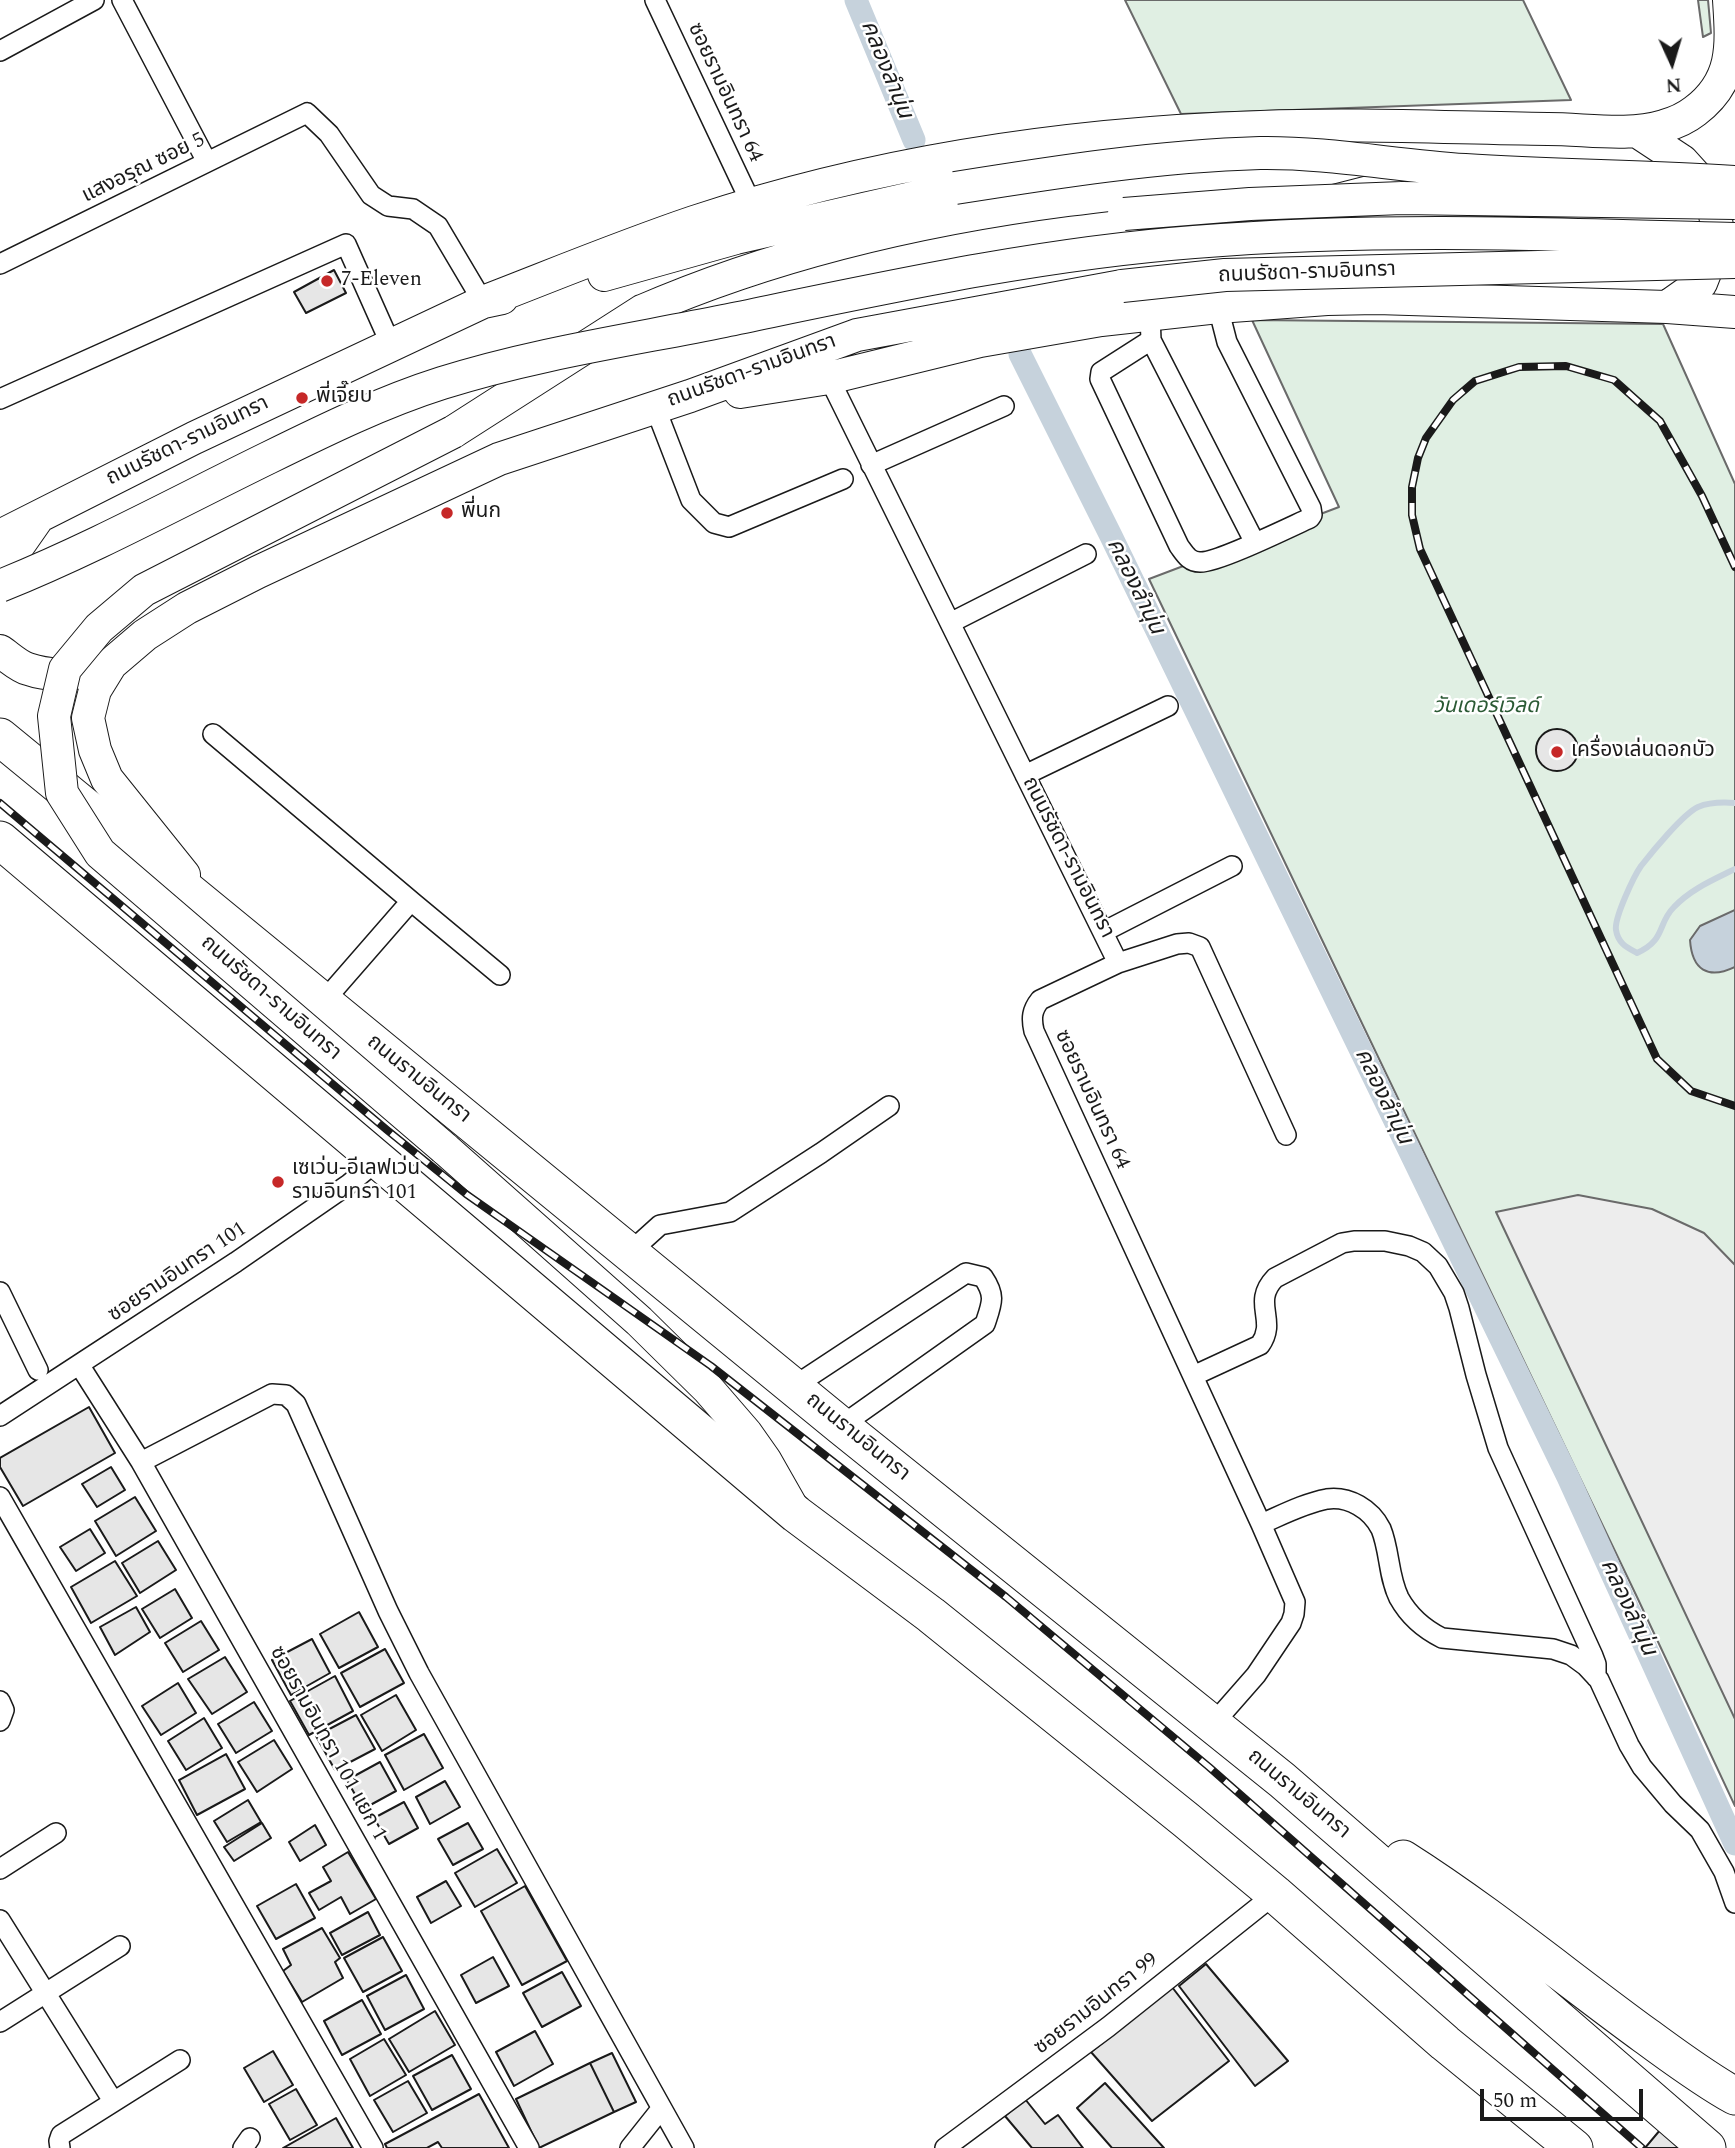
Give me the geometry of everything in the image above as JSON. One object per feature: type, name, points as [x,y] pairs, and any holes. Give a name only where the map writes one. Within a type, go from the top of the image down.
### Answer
[{"type":"highway","name":"ถนนรามอินทรา","points":[[0,737],[793,1387],[1282,1780],[1707,2148]]},
{"type":"highway","points":[[0,839],[796,1514],[931,1615],[1275,1894],[1445,2042],[1574,2148]]},
{"type":"highway","points":[[1282,1780],[1493,1920],[1620,2017],[1716,2086],[1735,2096]]},
{"type":"highway","points":[[1664,2110],[1726,2148]]},
{"type":"main road","points":[[483,302],[695,222],[829,184],[970,155],[1181,130],[1264,127],[1510,128],[1638,132],[1666,126],[1705,104],[1719,87],[1728,64],[1731,34],[1729,0]]},
{"type":"main road","points":[[642,311],[692,289],[742,272],[826,247],[905,228],[1072,199],[1285,177],[1318,171],[1439,138],[1510,128]]},
{"type":"main road","points":[[1638,132],[1682,160],[1710,193],[1719,237],[1701,283],[1667,307]]},
{"type":"main road","name":"ถนนรัชดา-รามอินทรา","points":[[0,536],[183,444],[483,302],[602,275],[736,238],[956,188],[1098,166],[1261,153],[1347,156],[1463,170],[1735,182]]},
{"type":"main road","name":"ถนนรัชดา-รามอินทรา","points":[[796,1514],[746,1433],[708,1389],[639,1321],[444,1148],[100,853],[61,793],[54,716],[65,669],[99,628],[144,590],[453,432],[642,311],[791,274],[922,246],[1014,229],[1124,214],[1250,204],[1402,198],[1735,204]]},
{"type":"main road","name":"ถนนรัชดา-รามอินทรา","points":[[0,586],[66,557],[384,403],[444,383],[565,352],[1009,266],[1192,242],[1322,234],[1425,233],[1735,239]]},
{"type":"main road","name":"ถนนรัชดา-รามอินทรา","points":[[209,907],[107,779],[99,760],[88,718],[95,690],[111,664],[145,635],[187,608],[499,459],[690,396],[857,335],[1122,286],[1225,275],[1735,262]]},
{"type":"main road","points":[[690,396],[748,392],[829,378],[979,341],[1101,320],[1150,327],[1218,307],[1377,298],[1667,307],[1735,312]]},
{"type":"main road","points":[[0,572],[37,518]]},
{"type":"main road","points":[[0,651],[26,669],[50,674],[75,674],[111,664]]},
{"type":"street","points":[[0,51],[94,0]]},
{"type":"street","points":[[122,0],[207,162]]},
{"type":"street","name":"ซอยรามอินทรา 64","points":[[655,0],[752,205]]},
{"type":"street","name":"แสงอรุณ ซอย 5","points":[[0,264],[307,113],[329,134],[371,195],[388,206],[413,209],[438,226],[483,302]]},
{"type":"street","points":[[0,399],[346,244],[391,345]]},
{"type":"street","points":[[1218,307],[1227,342],[1312,512],[1310,518],[1255,542],[1201,563],[1190,560],[1179,546],[1100,379],[1101,372],[1150,327],[1255,542]]},
{"type":"street","name":"ถนนรัชดา-รามอินทรา","points":[[829,378],[1118,962]]},
{"type":"street","points":[[872,465],[1003,406]]},
{"type":"street","points":[[654,407],[691,500],[714,523],[729,527],[843,479]]},
{"type":"street","points":[[950,622],[1086,554]]},
{"type":"street","points":[[1025,775],[1168,706]]},
{"type":"street","points":[[213,734],[500,975]]},
{"type":"street","points":[[1103,932],[1232,866]]},
{"type":"street","points":[[323,1002],[411,901]]},
{"type":"street","name":"ซอยรามอินทรา 64","points":[[1213,1724],[1256,1675],[1291,1623],[1295,1602],[1034,1031],[1031,1021],[1034,1009],[1040,1000],[1118,962],[1177,944],[1189,943],[1199,947],[1286,1135]]},
{"type":"street","points":[[629,1253],[660,1225],[730,1212],[889,1106]]},
{"type":"street","name":"ซอยรามอินทรา 101","points":[[0,1416],[236,1262],[349,1184],[377,1161]]},
{"type":"street","points":[[1193,1376],[1259,1345],[1266,1336],[1267,1329],[1265,1293],[1275,1278],[1342,1243],[1385,1241],[1423,1252],[1438,1266],[1454,1293],[1498,1448],[1593,1657],[1597,1677]]},
{"type":"street","points":[[793,1387],[966,1273],[983,1277],[991,1288],[993,1303],[985,1324],[841,1426]]},
{"type":"street","points":[[0,1292],[38,1370]]},
{"type":"street","name":"ซอยรามอินทรา 101 แยก 1","points":[[80,1366],[141,1462],[529,2148]]},
{"type":"street","points":[[141,1462],[272,1394],[286,1395],[296,1404],[388,1611],[419,1673],[684,2148]]},
{"type":"street","points":[[0,1497],[373,2148]]},
{"type":"street","points":[[1261,1524],[1312,1503],[1345,1499],[1360,1506],[1374,1519],[1381,1531],[1392,1582],[1399,1597],[1409,1614],[1428,1631],[1442,1638],[1553,1649],[1586,1666],[1597,1677],[1642,1767],[1705,1838],[1724,1872],[1735,1903]]},
{"type":"street","points":[[0,1701],[4,1710],[0,1721]]},
{"type":"street","points":[[0,1869],[56,1833]]},
{"type":"street","name":"ซอยรามอินทรา 99","points":[[945,2148],[1108,2027],[1275,1894]]},
{"type":"street","points":[[0,1920],[113,2101]]},
{"type":"street","points":[[0,2022],[120,1946]]},
{"type":"street","points":[[60,2148],[61,2135],[180,2060]]},
{"type":"street","points":[[630,2148],[661,2109]]},
{"type":"green space","points":[[1125,0],[1523,0],[1571,100],[1181,114]]},
{"type":"green space","points":[[1698,0],[1708,0],[1711,33],[1703,37]]},
{"type":"green space","name":"วันเดอร์เวิลด์","points":[[1252,320],[1663,324],[1735,484],[1735,1806],[1149,579],[1339,507]]},
{"type":"shaded area","points":[[1735,910],[1735,967],[1717,972],[1703,970],[1694,959],[1690,940],[1700,926]]},
{"type":"shaded area","points":[[1578,1195],[1652,1209],[1704,1233],[1735,1265],[1735,1719],[1496,1212]]},
{"type":"building","name":"7-Eleven","points":[[334,270],[346,293],[306,313],[294,292]]},
{"type":"building","name":"เครื่องเล่นดอกบัว","points":[[1557,729],[1572,735],[1578,750],[1572,765],[1557,771],[1542,765],[1536,750],[1542,735]]},
{"type":"building","points":[[89,1407],[115,1453],[23,1506],[0,1467],[0,1458]]},
{"type":"building","points":[[111,1467],[125,1490],[97,1507],[82,1484]]},
{"type":"building","points":[[135,1497],[156,1531],[116,1556],[95,1521]]},
{"type":"building","points":[[90,1529],[105,1553],[76,1571],[60,1547]]},
{"type":"building","points":[[158,1541],[176,1570],[140,1593],[122,1563]]},
{"type":"building","points":[[115,1561],[137,1596],[91,1623],[71,1587]]},
{"type":"building","points":[[175,1589],[192,1618],[160,1638],[142,1609]]},
{"type":"building","points":[[136,1607],[150,1632],[115,1655],[100,1627]]},
{"type":"building","points":[[359,1612],[378,1647],[339,1668],[320,1634]]},
{"type":"building","points":[[201,1621],[219,1650],[183,1672],[165,1643]]},
{"type":"building","points":[[312,1639],[330,1673],[291,1695],[272,1660]]},
{"type":"building","points":[[385,1649],[404,1683],[360,1707],[341,1673]]},
{"type":"building","points":[[225,1657],[247,1692],[212,1714],[188,1679]]},
{"type":"building","points":[[335,1676],[353,1711],[309,1735],[290,1701]]},
{"type":"building","points":[[178,1683],[196,1713],[161,1735],[142,1706]]},
{"type":"building","points":[[396,1695],[416,1730],[382,1751],[361,1715]]},
{"type":"building","points":[[254,1702],[272,1731],[236,1753],[218,1724]]},
{"type":"building","points":[[356,1715],[375,1749],[335,1770],[316,1736]]},
{"type":"building","points":[[204,1718],[222,1748],[186,1770],[168,1741]]},
{"type":"building","points":[[424,1734],[443,1768],[404,1790],[385,1755]]},
{"type":"building","points":[[274,1740],[292,1769],[257,1792],[238,1762]]},
{"type":"building","points":[[226,1754],[245,1789],[197,1815],[179,1780]]},
{"type":"building","points":[[380,1762],[396,1791],[363,1809],[347,1780]]},
{"type":"building","points":[[445,1781],[460,1807],[430,1824],[416,1797]]},
{"type":"building","points":[[248,1800],[261,1822],[227,1842],[214,1821]]},
{"type":"building","points":[[404,1802],[418,1828],[389,1844],[374,1818]]},
{"type":"building","points":[[262,1823],[271,1838],[234,1861],[224,1847]]},
{"type":"building","points":[[468,1823],[483,1849],[453,1865],[438,1839]]},
{"type":"building","points":[[315,1825],[326,1845],[300,1861],[289,1842]]},
{"type":"building","points":[[497,1849],[517,1883],[475,1907],[455,1873]]},
{"type":"building","points":[[348,1852],[376,1899],[350,1914],[341,1897],[319,1910],[309,1893],[331,1881],[323,1867]]},
{"type":"building","points":[[446,1881],[461,1906],[431,1923],[417,1897]]},
{"type":"building","points":[[296,1884],[315,1918],[276,1939],[257,1906]]},
{"type":"building","points":[[525,1886],[567,1961],[522,1985],[481,1911]]},
{"type":"building","points":[[368,1912],[380,1935],[342,1955],[330,1933]]},
{"type":"building","points":[[322,1928],[340,1958],[335,1962],[343,1978],[302,2002],[283,1971],[291,1965],[283,1949]]},
{"type":"building","points":[[383,1937],[402,1971],[363,1992],[344,1958]]},
{"type":"building","points":[[493,1957],[509,1986],[476,2003],[461,1975]]},
{"type":"building","points":[[1206,1964],[1288,2061],[1255,2086],[1179,1986]]},
{"type":"building","points":[[562,1972],[581,2006],[542,2027],[523,1993]]},
{"type":"building","points":[[406,1975],[424,2009],[385,2030],[367,1996]]},
{"type":"building","points":[[1172,1987],[1229,2061],[1152,2121],[1091,2052]]},
{"type":"building","points":[[362,2000],[381,2034],[342,2055],[324,2021]]},
{"type":"building","points":[[435,2011],[455,2045],[409,2072],[389,2039]]},
{"type":"building","points":[[535,2031],[553,2064],[514,2086],[496,2052]]},
{"type":"building","points":[[384,2039],[406,2075],[370,2096],[350,2059]]},
{"type":"building","points":[[273,2051],[293,2085],[264,2102],[244,2068]]},
{"type":"building","points":[[612,2053],[636,2102],[614,2112],[590,2063]]},
{"type":"building","points":[[452,2055],[471,2089],[432,2110],[413,2076]]},
{"type":"building","points":[[590,2063],[614,2112],[539,2148],[516,2099]]},
{"type":"building","points":[[408,2081],[427,2113],[393,2132],[374,2100]]},
{"type":"building","points":[[1105,2083],[1164,2148],[1112,2148],[1077,2108]]},
{"type":"building","points":[[296,2089],[317,2125],[290,2140],[269,2104]]},
{"type":"building","points":[[479,2094],[509,2148],[442,2148],[438,2142],[427,2148],[387,2148],[385,2144]]},
{"type":"building","points":[[1025,2099],[1045,2124],[1058,2115],[1083,2148],[1032,2148],[1005,2116]]},
{"type":"building","points":[[1676,2111],[1722,2148],[1645,2148]]},
{"type":"building","points":[[336,2118],[353,2148],[283,2148]]},
{"type":"waterway","name":"คลองลำนุ่น","points":[[856,0],[914,140]]},
{"type":"waterway","name":"คลองลำนุ่น","points":[[1020,354],[1568,1477],[1735,1844]]},
{"type":"waterway","points":[[1735,803],[1698,807],[1684,817],[1660,843],[1641,866],[1625,897],[1616,924],[1619,938],[1626,947],[1637,953],[1646,948],[1653,943],[1669,913],[1681,901],[1703,885],[1735,869]]},
{"type":"railway","points":[[1735,567],[1702,496],[1660,421],[1614,380],[1566,366],[1519,367],[1475,381],[1453,400],[1426,438],[1418,458],[1412,487],[1412,515],[1420,549],[1657,1059],[1691,1091],[1735,1106]]},
{"type":"railway","points":[[0,803],[466,1194],[711,1366],[1006,1597],[1209,1767],[1642,2148]]},
{"type":"place","name":"7-Eleven","points":[[327,281]]},
{"type":"place","name":"พี่เจี๊ยบ","points":[[302,398]]},
{"type":"place","name":"พี่นก","points":[[447,513]]},
{"type":"place","name":"เครื่องเล่นดอกบัว","points":[[1557,752]]},
{"type":"place","name":"เซเว่น-อีเลฟเว่น รามอินทรา 101","points":[[278,1182]]}]
